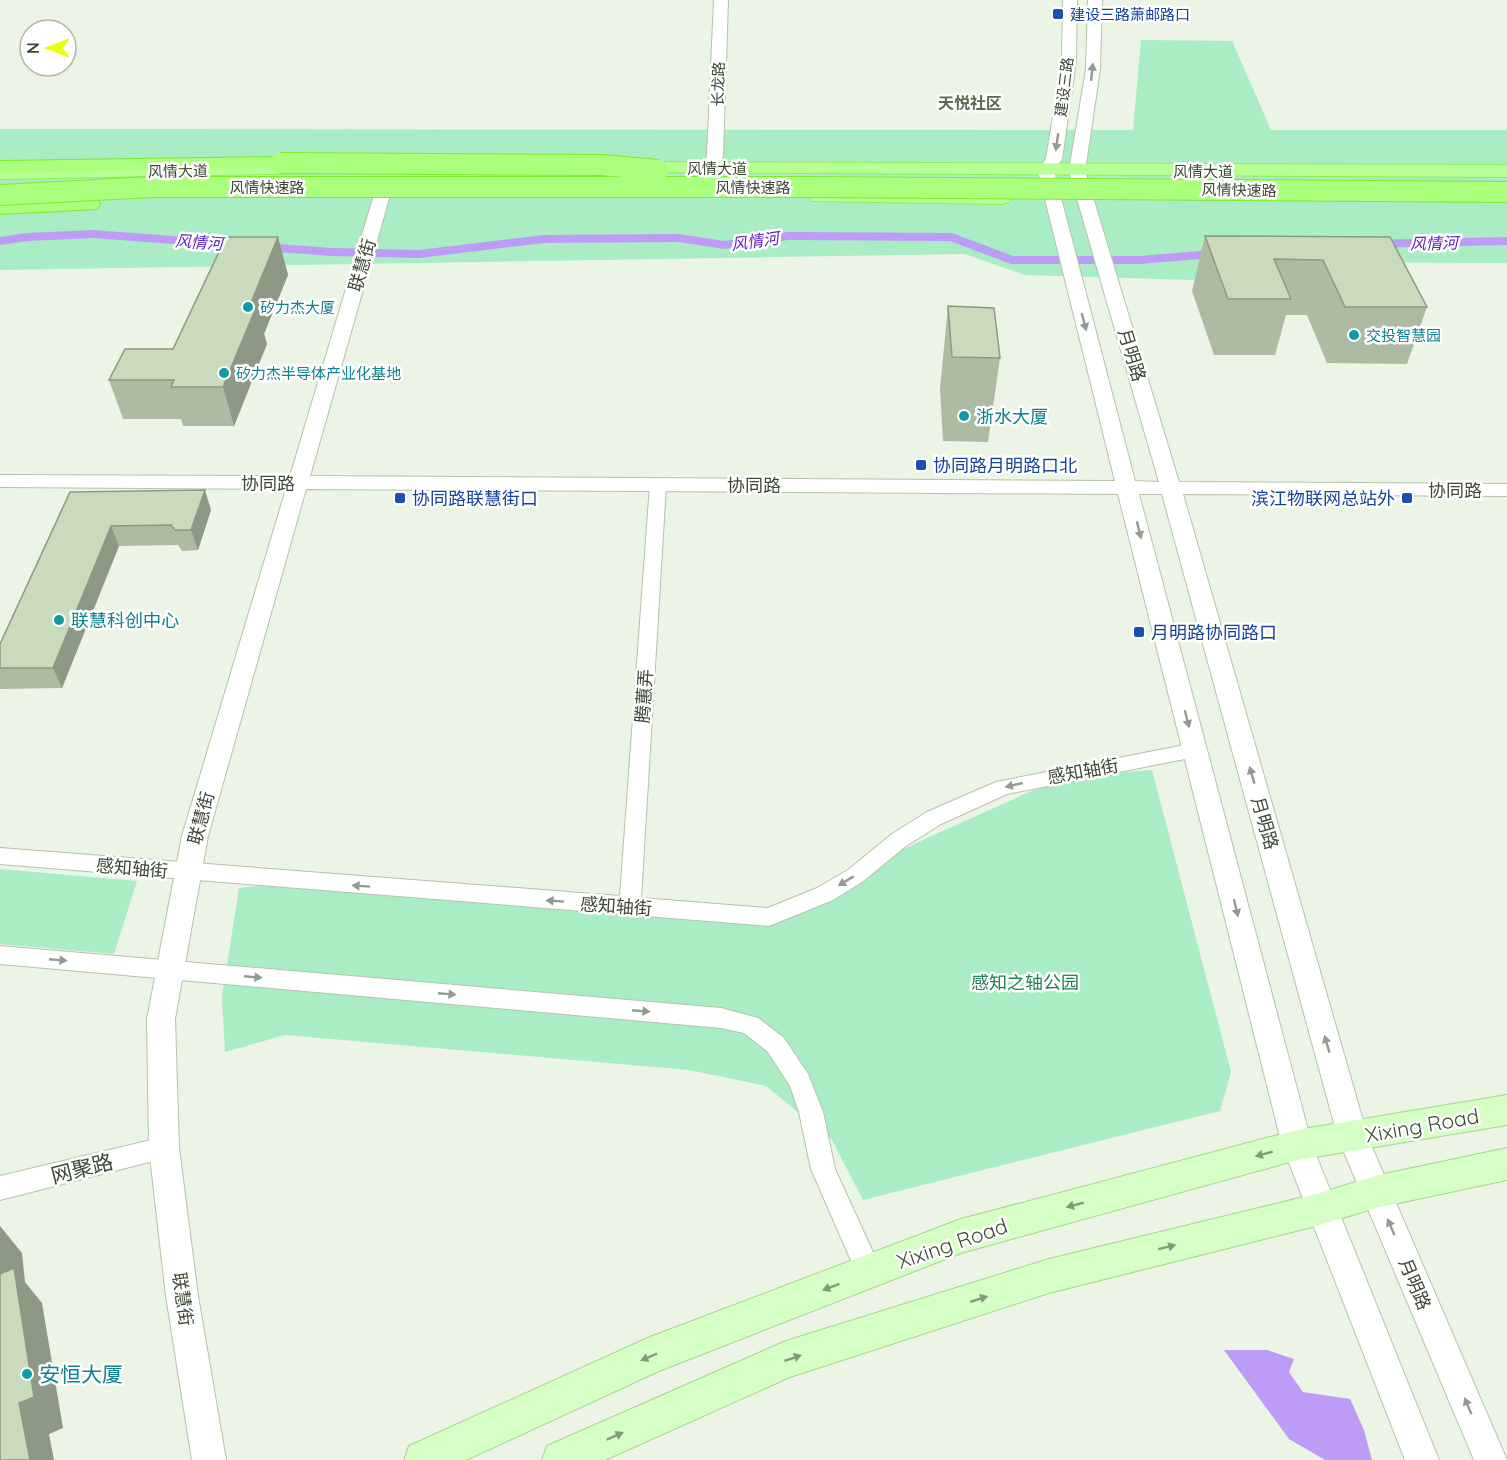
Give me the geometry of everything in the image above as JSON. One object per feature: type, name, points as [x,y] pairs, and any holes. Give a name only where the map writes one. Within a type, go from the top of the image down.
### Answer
[{"type":"highway","points":[[0,167],[280,164],[601,165],[712,172]]},
{"type":"highway","name":"风情快速路","points":[[0,178],[712,172],[1507,180]]},
{"type":"highway","name":"风情快速路","points":[[0,193],[152,187],[810,187],[1507,192]]},
{"type":"highway","points":[[0,208],[89,204],[430,201],[577,188]]},
{"type":"main road","points":[[0,161],[641,159],[712,172]]},
{"type":"main road","name":"风情大道","points":[[0,173],[1507,171]]},
{"type":"main road","name":"风情大道","points":[[0,193],[1507,200]]},
{"type":"main road","name":"Xixing Road","points":[[423,1460],[650,1356],[961,1236],[1297,1145],[1353,1138],[1507,1110]]},
{"type":"main road","points":[[561,1460],[786,1360],[1049,1276],[1320,1209],[1376,1192],[1507,1164]]},
{"type":"street","name":"长龙路","points":[[712,172],[715,155],[721,0]]},
{"type":"street","name":"建设三路","points":[[1046,171],[1054,159],[1069,61],[1070,0]]},
{"type":"street","name":"建设三路","points":[[1077,171],[1093,69],[1095,0]]},
{"type":"street","name":"月明路","points":[[1046,171],[1297,1145],[1320,1209],[1422,1460]]},
{"type":"street","name":"月明路","points":[[1077,171],[1172,488],[1353,1138],[1491,1460]]},
{"type":"street","name":"联慧街","points":[[209,1460],[182,1296],[164,1148],[161,1019],[195,836],[382,195]]},
{"type":"street","name":"协同路","points":[[0,481],[1507,490]]},
{"type":"street","name":"腾蕙弄","points":[[630,907],[658,484]]},
{"type":"street","name":"感知轴街","points":[[0,856],[188,873],[769,917],[825,894],[855,876],[899,840],[934,818],[1003,788],[1195,750]]},
{"type":"street","points":[[0,955],[721,1018],[750,1024],[776,1045],[800,1081],[811,1112],[823,1169],[868,1272]]},
{"type":"street","name":"网聚路","points":[[0,1188],[164,1148]]},
{"type":"green space","points":[[1141,40],[1232,41],[1271,130],[1507,130],[1507,263],[1238,262],[1193,280],[1025,275],[964,254],[0,270],[0,129],[1133,130]]},
{"type":"green space","name":"感知之轴公园","points":[[1152,770],[1231,1072],[1220,1111],[863,1200],[832,1140],[766,1086],[689,1070],[285,1035],[225,1052],[222,997],[239,888],[267,885],[634,897],[778,908],[1063,777]]},
{"type":"green space","points":[[0,869],[137,881],[114,954],[0,944]]},
{"type":"shaded area","points":[[1224,1350],[1267,1350],[1294,1359],[1289,1372],[1303,1392],[1350,1399],[1364,1430],[1372,1460],[1325,1460],[1289,1439]]},
{"type":"building","points":[[1205,236],[1390,237],[1427,307],[1345,307],[1323,260],[1274,259],[1291,299],[1228,299]]},
{"type":"building","points":[[226,237],[278,237],[250,305],[257,305],[223,387],[171,387],[174,380],[109,380],[125,349],[173,349]]},
{"type":"building","points":[[948,306],[994,308],[1000,358],[952,357]]},
{"type":"building","points":[[205,490],[191,530],[175,530],[171,525],[111,526],[53,668],[0,668],[0,644],[70,492]]},
{"type":"building","points":[[14,1268],[34,1397],[19,1403],[30,1460],[0,1460],[0,1274]]},
{"type":"waterway","name":"风情河","points":[[0,241],[27,237],[93,234],[332,252],[419,254],[544,239],[678,238],[725,245],[788,236],[952,237],[1011,260],[1139,260],[1226,253]]},
{"type":"waterway","name":"风情河","points":[[1369,244],[1507,241]]},
{"type":"place","name":"建设三路萧邮路口","points":[[1058,14]]},
{"type":"place","name":"矽力杰大厦","points":[[248,307]]},
{"type":"place","name":"交投智慧园","points":[[1354,335]]},
{"type":"place","name":"矽力杰半导体产业化基地","points":[[224,373]]},
{"type":"place","name":"浙水大厦","points":[[964,416]]},
{"type":"place","name":"协同路月明路口北","points":[[921,465]]},
{"type":"place","name":"协同路联慧街口","points":[[400,498]]},
{"type":"place","name":"滨江物联网总站外","points":[[1407,498]]},
{"type":"place","name":"联慧科创中心","points":[[59,620]]},
{"type":"place","name":"月明路协同路口","points":[[1139,632]]},
{"type":"place","name":"安恒大厦","points":[[27,1374]]},
{"type":"district","name":"天悦社区","points":[[970,103]]}]
